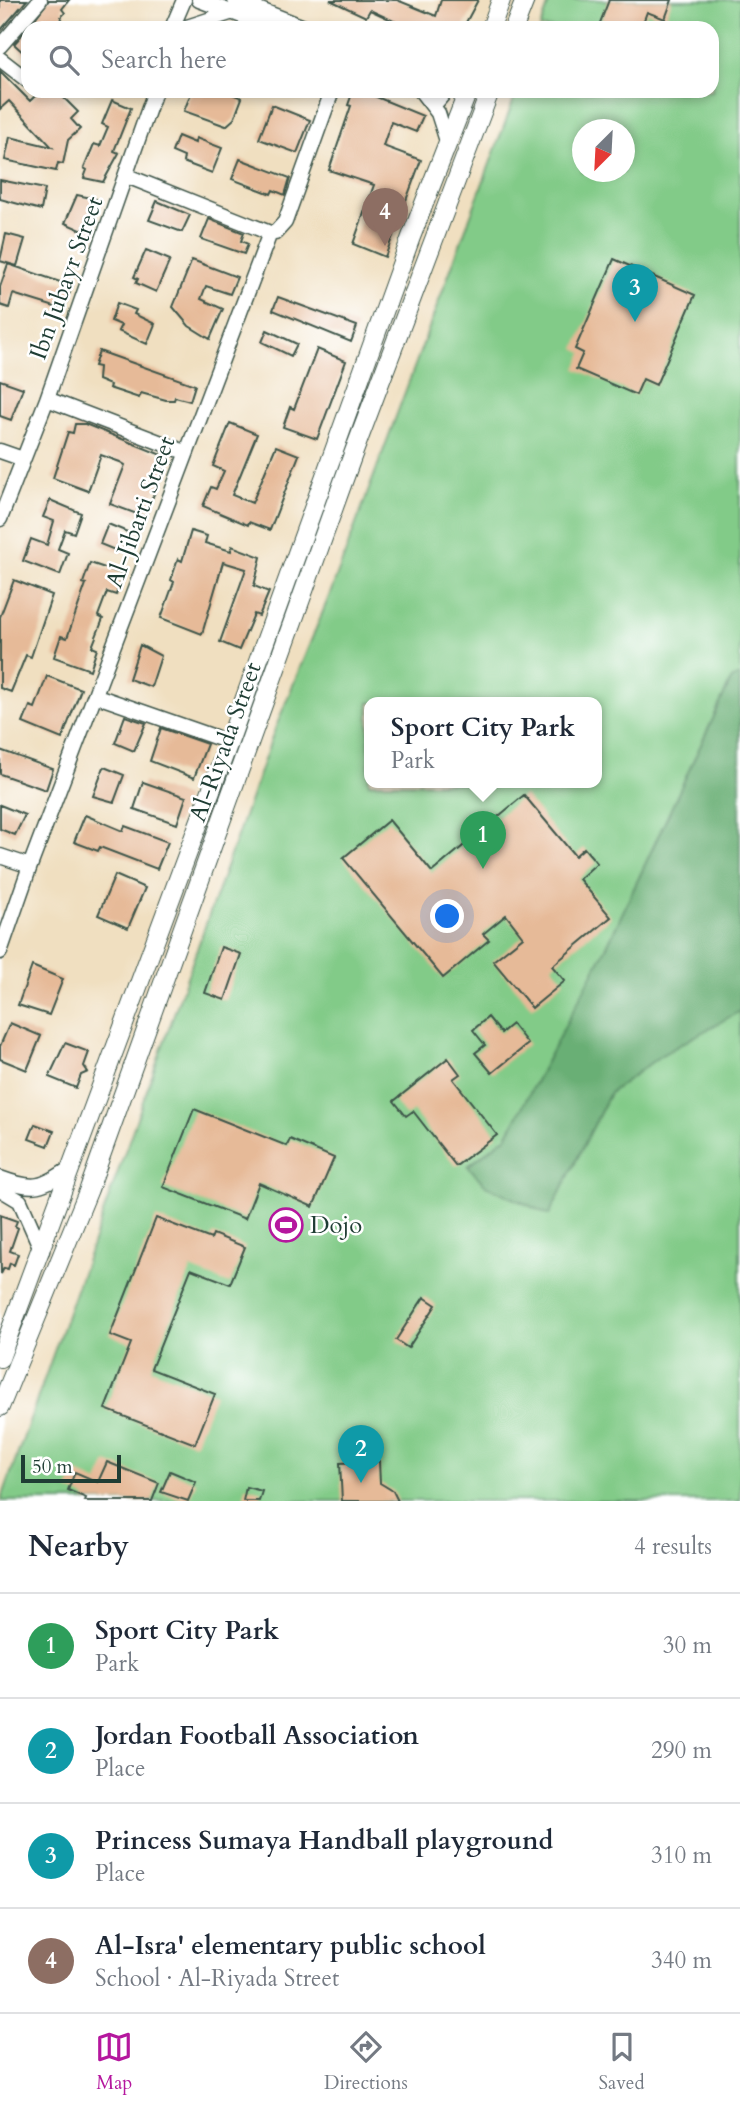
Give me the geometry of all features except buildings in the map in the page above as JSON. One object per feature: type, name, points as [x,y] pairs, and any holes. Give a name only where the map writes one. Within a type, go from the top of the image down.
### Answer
[{"type":"main road","points":[[494,21],[501,0]]},
{"type":"main road","points":[[517,21],[525,0]]},
{"type":"main road","name":"Al-Riyada Street","points":[[0,1358],[73,1167],[363,369],[465,98]]},
{"type":"main road","name":"Al-Riyada Street","points":[[0,1407],[89,1189],[135,1056],[487,98]]},
{"type":"main road","points":[[363,369],[383,377]]},
{"type":"main road","points":[[116,1048],[135,1056]]},
{"type":"street","points":[[22,21],[40,0]]},
{"type":"street","points":[[175,21],[184,0]]},
{"type":"street","points":[[186,21],[192,8],[190,0]]},
{"type":"street","points":[[199,0],[238,4],[286,21]]},
{"type":"street","points":[[199,21],[238,4]]},
{"type":"street","points":[[238,4],[264,21]]},
{"type":"street","points":[[0,46],[21,22]]},
{"type":"street","points":[[0,59],[21,75]]},
{"type":"street","name":"Ibn Jubayr Street","points":[[0,519],[47,399],[153,98]]},
{"type":"street","name":"Al-Jibarti Street","points":[[0,952],[30,866],[97,696],[185,452],[270,233],[275,233],[285,222],[329,98]]},
{"type":"street","points":[[427,98],[433,105],[447,141]]},
{"type":"street","points":[[433,105],[440,98]]},
{"type":"street","points":[[127,176],[270,233]]},
{"type":"street","points":[[47,399],[185,452]]},
{"type":"street","points":[[0,451],[23,459]]},
{"type":"street","points":[[97,696],[229,742]]},
{"type":"street","points":[[0,856],[30,866]]},
{"type":"street","points":[[0,1178],[31,1188],[43,1186],[73,1167]]},
{"type":"street","points":[[0,1189],[20,1201],[41,1251]]},
{"type":"green space","points":[[550,0],[740,0],[740,1501],[1,1501],[275,729],[330,594],[514,98],[719,98],[719,21],[542,21]]},
{"type":"green space","points":[[740,675],[740,1011],[660,1056],[610,1093],[549,1215],[485,1185],[468,1166],[507,1136],[607,946],[731,680]]},
{"type":"place","name":"Al-Isra' elementary public school","points":[[385,246]]},
{"type":"place","name":"Princess Sumaya Handball playground","points":[[635,322]]},
{"type":"place","name":"Sport City Park","points":[[483,869]]},
{"type":"place","name":"Dojo","points":[[286,1225]]},
{"type":"place","name":"Jordan Football Association","points":[[361,1483]]}]
